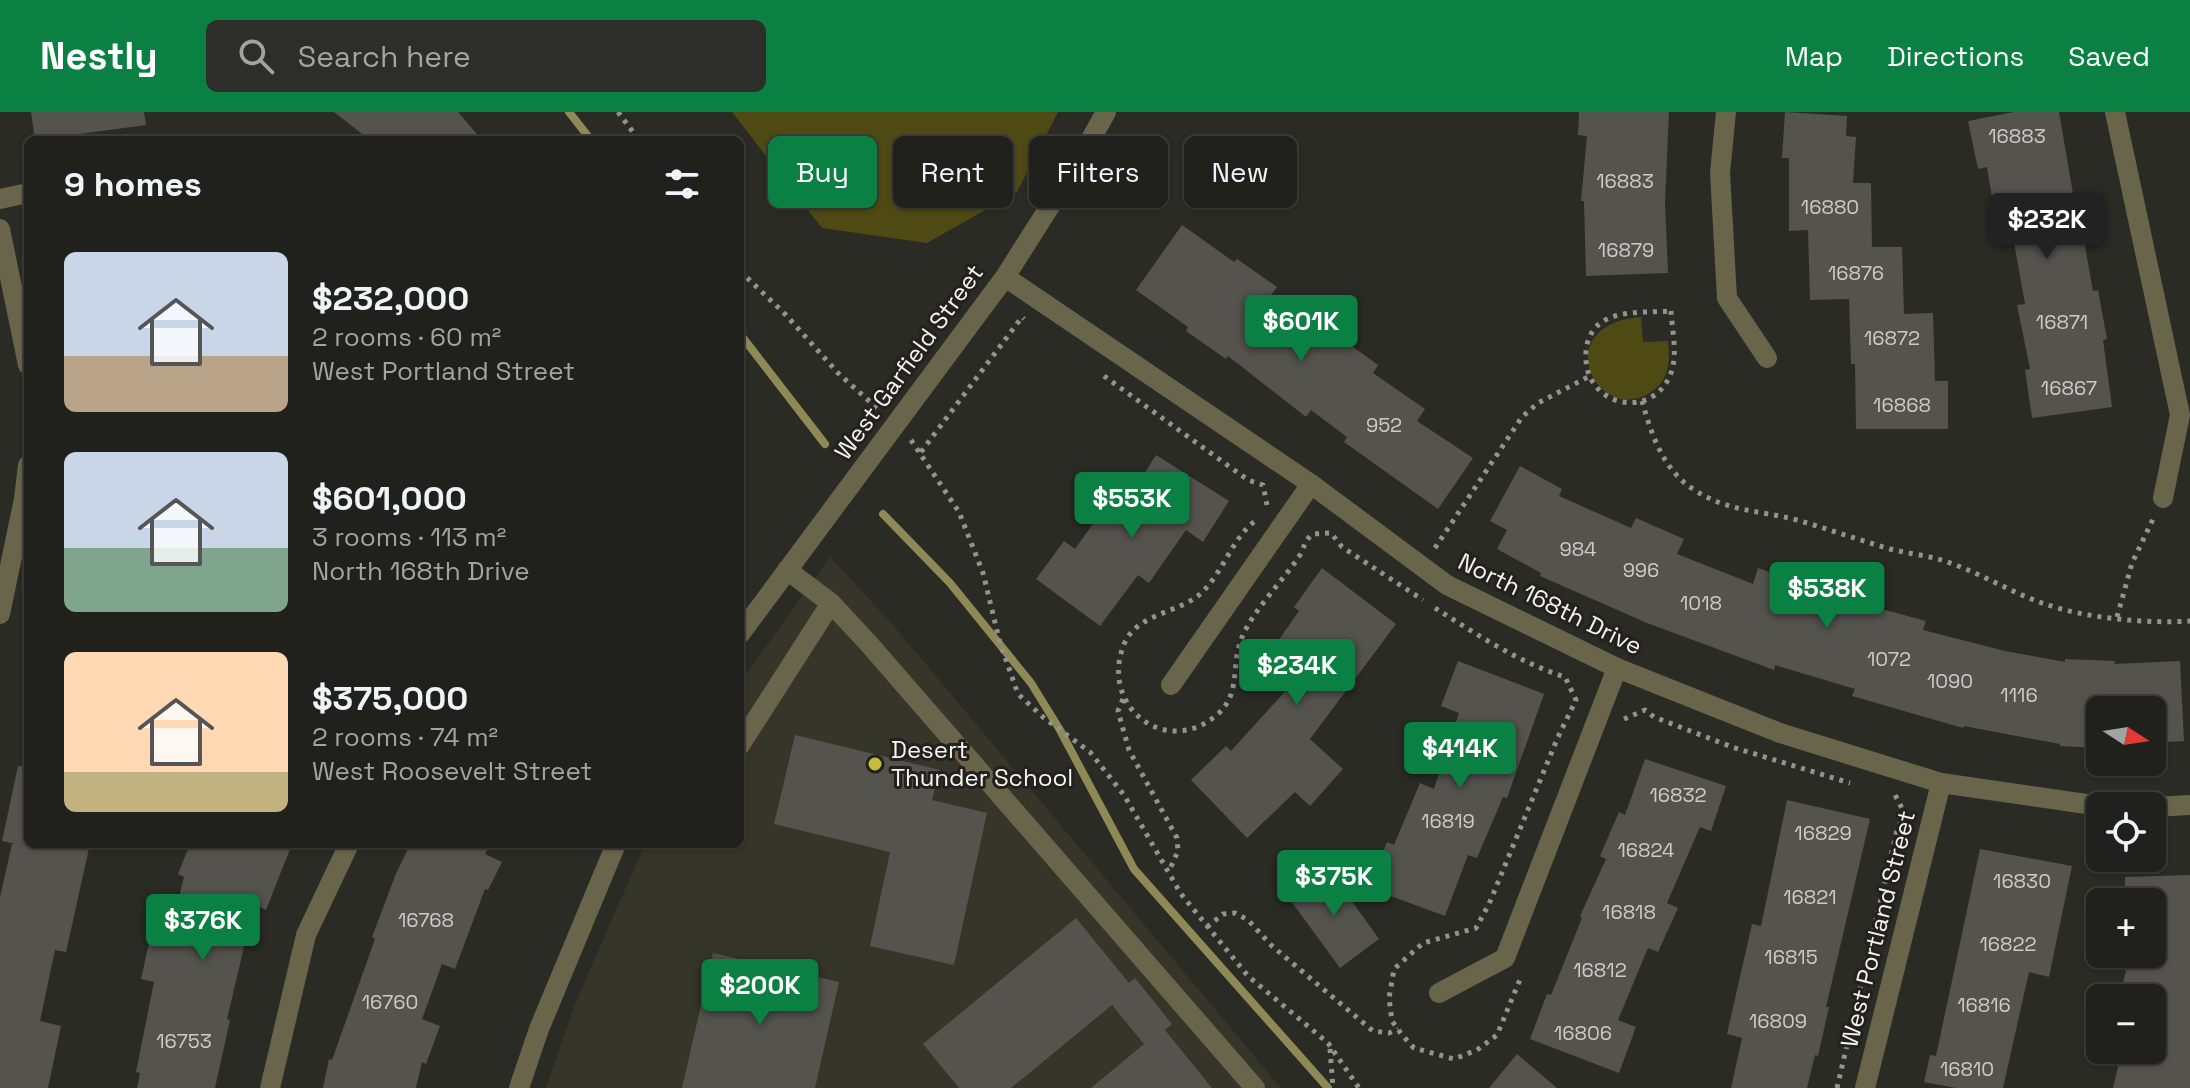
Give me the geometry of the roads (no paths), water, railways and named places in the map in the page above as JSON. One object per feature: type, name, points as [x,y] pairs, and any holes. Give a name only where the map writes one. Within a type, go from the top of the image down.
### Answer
[{"type":"street","name":"West Garfield Street","points":[[744,629],[1005,277],[1106,112]]},
{"type":"street","points":[[1726,112],[1720,173],[1727,298],[1767,358]]},
{"type":"street","points":[[2115,112],[2180,415],[2163,498]]},
{"type":"street","points":[[0,199],[24,194]]},
{"type":"street","points":[[0,229],[24,346]]},
{"type":"street","name":"North 168th Drive","points":[[1005,277],[1311,484],[1447,585],[1617,668],[1780,733],[1941,783],[2086,804]]},
{"type":"street","points":[[1171,685],[1311,484]]},
{"type":"street","points":[[0,614],[24,499]]},
{"type":"street","points":[[787,570],[831,603],[879,655],[1255,1088]]},
{"type":"street","points":[[744,739],[831,603]]},
{"type":"street","points":[[1439,993],[1505,958],[1617,668]]},
{"type":"street","name":"West Portland Street","points":[[1865,1088],[1941,783]]},
{"type":"street","points":[[2166,806],[2190,805]]},
{"type":"street","points":[[270,1088],[306,935],[347,848]]},
{"type":"street","points":[[519,1088],[539,1029],[614,848]]},
{"type":"waterway","points":[[569,112],[588,136]]},
{"type":"waterway","points":[[744,339],[825,444]]},
{"type":"waterway","points":[[883,514],[950,583],[1031,683],[1060,730],[1134,869],[1328,1088]]},
{"type":"place","name":"Desert Thunder School","points":[[875,764]]}]
